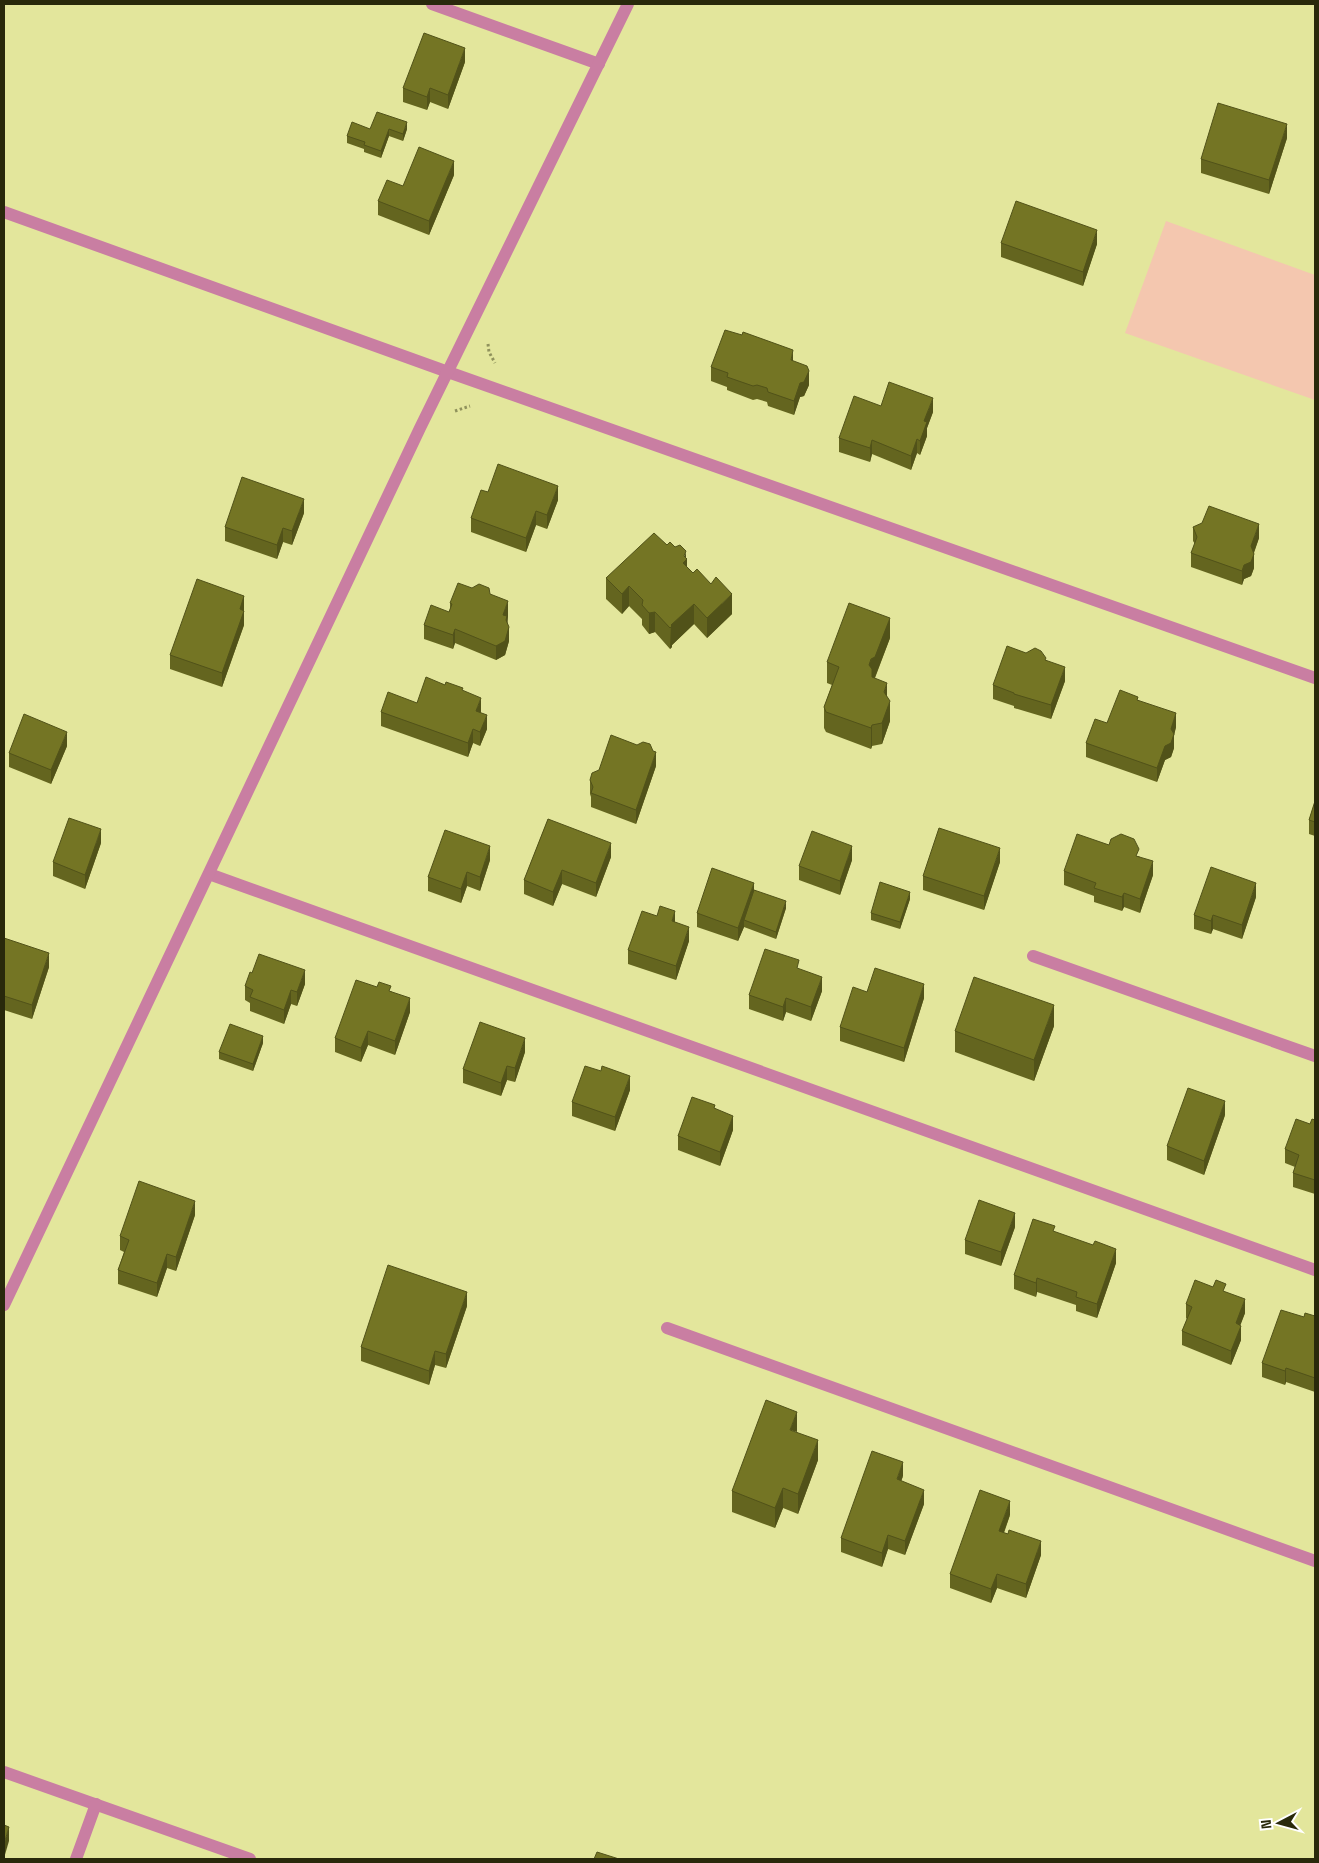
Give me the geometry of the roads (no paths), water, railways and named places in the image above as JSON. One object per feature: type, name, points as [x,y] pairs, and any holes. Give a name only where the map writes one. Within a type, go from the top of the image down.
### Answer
[{"type":"street","points":[[432,4],[599,64]]},
{"type":"street","points":[[4,1305],[416,437],[628,4]]},
{"type":"street","points":[[4,212],[448,372],[1315,678]]},
{"type":"street","points":[[209,874],[1315,1270]]},
{"type":"street","points":[[1033,956],[1315,1056]]},
{"type":"street","points":[[667,1328],[1315,1561]]},
{"type":"street","points":[[4,1772],[250,1859]]},
{"type":"street","points":[[76,1859],[96,1804]]}]
